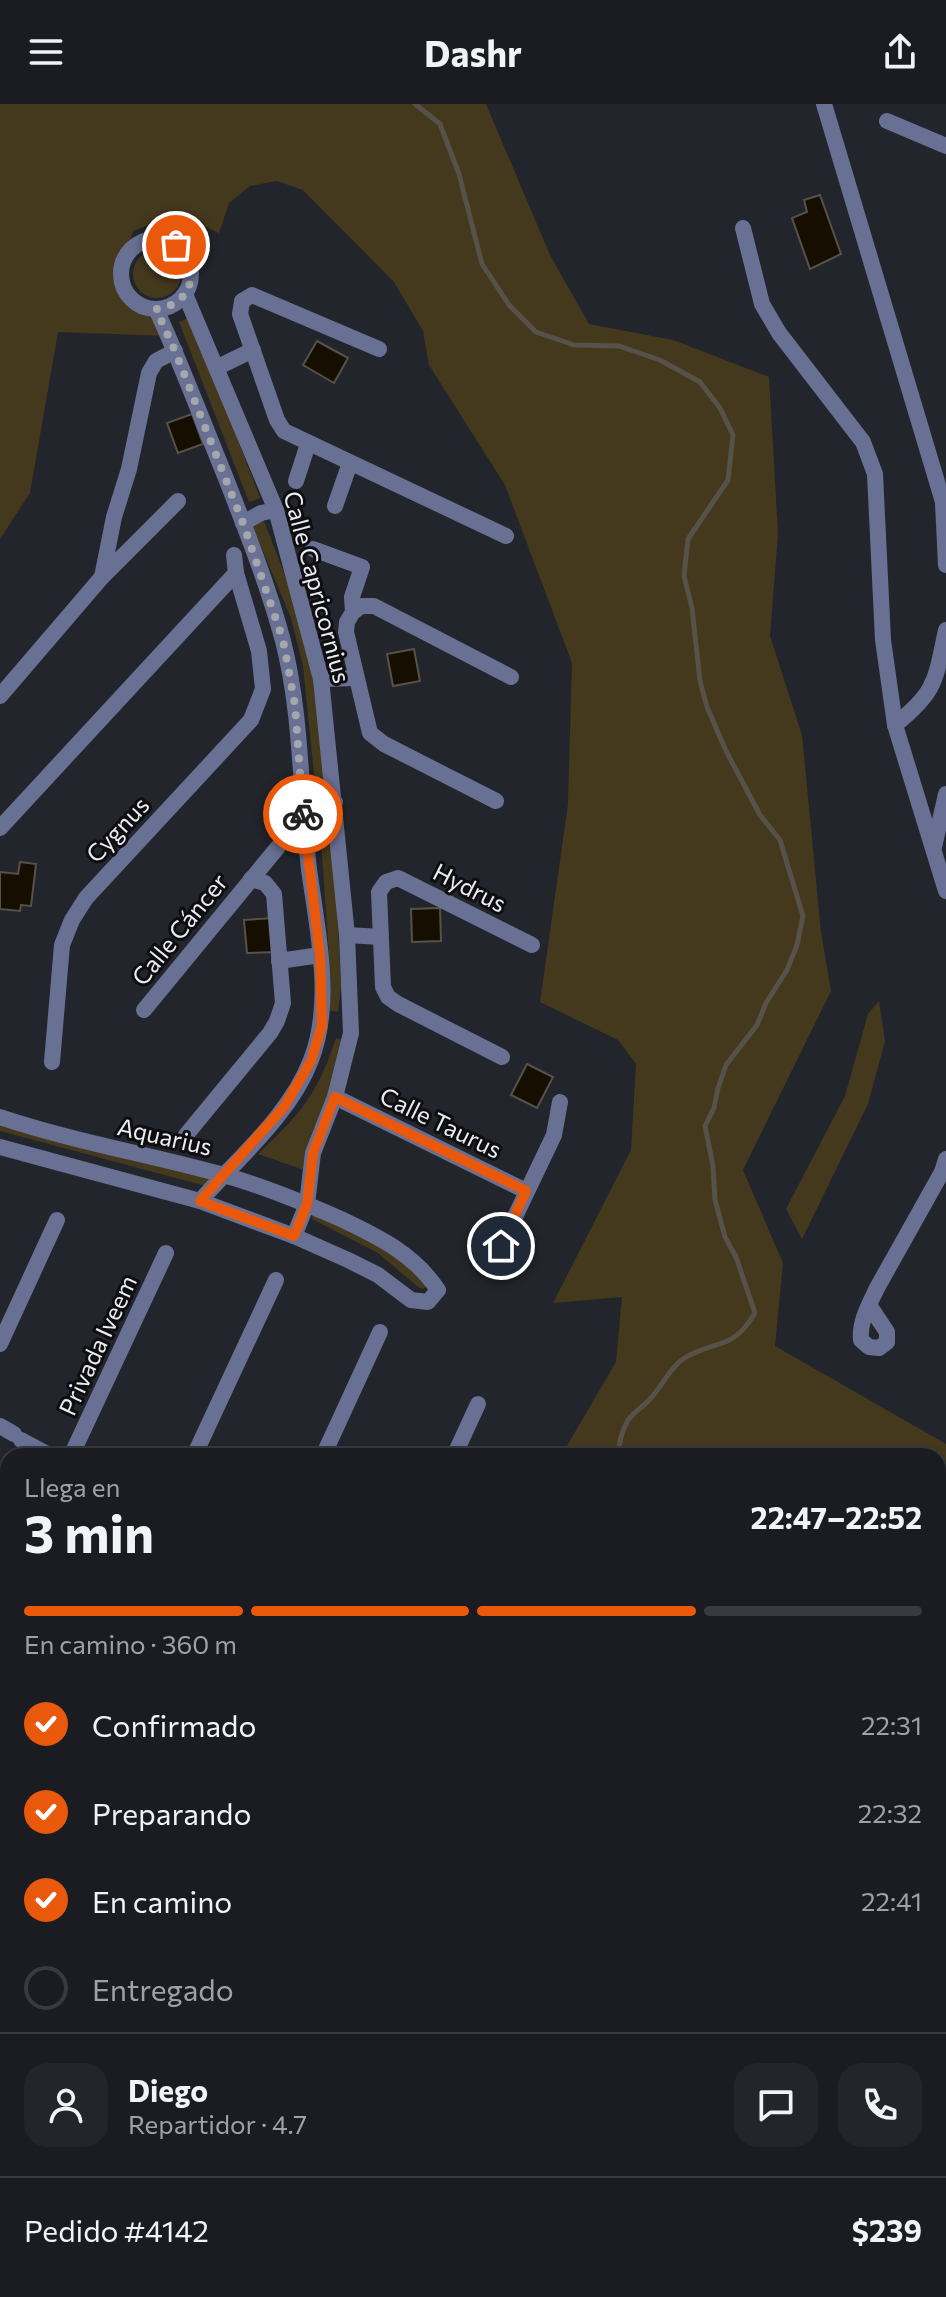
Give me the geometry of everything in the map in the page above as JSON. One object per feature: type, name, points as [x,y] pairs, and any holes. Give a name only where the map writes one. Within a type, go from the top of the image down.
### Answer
[{"type":"street","points":[[824,104],[945,508],[946,565]]},
{"type":"street","points":[[887,121],[946,146]]},
{"type":"street","points":[[743,228],[762,304],[779,333],[863,442],[875,474],[883,640],[895,725],[946,891]]},
{"type":"street","points":[[150,240],[163,240],[176,245],[190,267],[190,281],[185,294],[176,303],[156,309],[134,301],[122,281],[122,267],[127,255],[137,245],[150,240]]},
{"type":"street","name":"Calle Capricornius","points":[[185,294],[276,510],[321,679],[347,935],[351,1033],[335,1097],[313,1153],[307,1204],[294,1236]]},
{"type":"street","points":[[379,349],[252,295],[242,301],[240,314],[277,420],[284,431],[506,536]]},
{"type":"street","name":"Calle Capricornius","points":[[156,309],[243,523],[283,640],[295,705],[302,806],[320,955],[322,1025],[311,1061],[284,1107],[200,1201]]},
{"type":"street","points":[[218,367],[253,350]]},
{"type":"street","points":[[102,577],[149,373],[156,361],[175,351]]},
{"type":"street","points":[[296,481],[308,444]]},
{"type":"street","points":[[335,506],[350,463]]},
{"type":"street","points":[[0,696],[102,577],[178,501]]},
{"type":"street","points":[[243,523],[261,513],[276,510]]},
{"type":"street","points":[[313,549],[362,567],[352,597],[353,612]]},
{"type":"street","name":"Cygnus","points":[[52,1062],[62,945],[72,920],[86,898],[251,720],[263,689],[259,651],[236,573],[234,555]]},
{"type":"street","points":[[0,828],[236,573]]},
{"type":"street","points":[[496,801],[375,739],[370,733],[346,632],[347,622],[361,606],[374,606],[511,677]]},
{"type":"street","points":[[895,725],[922,703],[935,682],[946,630]]},
{"type":"street","points":[[259,651],[283,640]]},
{"type":"street","points":[[321,679],[356,678]]},
{"type":"street","points":[[933,849],[946,794]]},
{"type":"street","points":[[302,806],[335,802]]},
{"type":"street","name":"Calle Cáncer","points":[[144,1010],[278,847]]},
{"type":"street","name":"Hydrus","points":[[381,937],[379,892],[386,882],[398,878],[532,945]]},
{"type":"street","name":"Calle Cáncer","points":[[186,1135],[277,1021],[283,1003],[274,894],[265,883],[251,879]]},
{"type":"street","points":[[347,935],[381,937],[383,987],[388,997],[502,1057]]},
{"type":"street","points":[[279,961],[320,955]]},
{"type":"street","points":[[322,1025],[328,1030],[351,1033]]},
{"type":"street","name":"Calle Taurus","points":[[335,1097],[526,1191]]},
{"type":"street","points":[[501,1246],[554,1135],[560,1102]]},
{"type":"street","name":"Aquarius","points":[[0,1117],[47,1133],[223,1175],[307,1204],[381,1238],[425,1271],[438,1290],[428,1302],[411,1300],[378,1275],[294,1236],[200,1201],[0,1147]]},
{"type":"street","points":[[869,1305],[942,1172],[946,1159]]},
{"type":"street","points":[[0,1344],[57,1220]]},
{"type":"street","name":"Privada Iveem","points":[[75,1448],[166,1253]]},
{"type":"street","points":[[198,1448],[276,1280]]},
{"type":"street","points":[[327,1448],[380,1332]]},
{"type":"street","points":[[458,1448],[478,1404]]},
{"type":"street","points":[[12,1433],[37,1448]]},
{"type":"shaded area","points":[[0,104],[486,104],[550,255],[589,324],[673,340],[769,377],[778,533],[770,636],[802,735],[821,932],[831,991],[743,1170],[783,1263],[775,1346],[946,1444],[946,1448],[566,1448],[616,1362],[622,1297],[553,1303],[631,1150],[636,1064],[618,1040],[540,1002],[568,804],[572,663],[505,485],[429,365],[423,331],[394,282],[303,190],[277,181],[250,186],[229,203],[219,233],[200,224],[164,219],[133,231],[122,267],[128,295],[156,309],[168,336],[58,332],[30,493],[0,539]]},
{"type":"shaded area","points":[[820,195],[841,254],[810,269],[792,218],[807,212],[804,200]]},
{"type":"shaded area","points":[[157,250],[174,257],[181,274],[174,291],[157,298],[140,291],[133,274],[140,257]]},
{"type":"shaded area","points":[[191,317],[260,498],[249,502],[179,322]]},
{"type":"shaded area","points":[[317,341],[348,358],[334,383],[303,365]]},
{"type":"shaded area","points":[[192,414],[203,444],[178,453],[167,423]]},
{"type":"shaded area","points":[[264,521],[295,601],[316,680],[326,783],[315,784],[303,666],[291,618],[252,525]]},
{"type":"shaded area","points":[[414,649],[420,681],[393,686],[387,654]]},
{"type":"shaded area","points":[[319,811],[332,811],[341,987],[338,1012],[327,1010],[331,984]]},
{"type":"shaded area","points":[[20,862],[36,864],[31,906],[21,905],[20,911],[0,909],[0,872],[18,874]]},
{"type":"shaded area","points":[[440,908],[441,941],[412,942],[411,909]]},
{"type":"shaded area","points":[[274,918],[277,952],[247,953],[244,920]]},
{"type":"shaded area","points":[[879,1001],[885,1041],[868,1104],[802,1239],[786,1209],[845,1096],[868,1014]]},
{"type":"shaded area","points":[[336,1038],[347,1041],[337,1078],[311,1135],[304,1170],[258,1154],[306,1102],[322,1075]]},
{"type":"shaded area","points":[[527,1064],[553,1077],[537,1108],[511,1095]]},
{"type":"shaded area","points":[[0,1120],[207,1176],[210,1181],[202,1185],[0,1131]]},
{"type":"shaded area","points":[[313,1213],[385,1246],[426,1282],[426,1287],[422,1289],[417,1286],[378,1253],[312,1219]]},
{"type":"waterway","points":[[415,104],[440,124],[459,174],[482,264],[509,305],[536,332],[574,345],[619,346],[660,360],[700,382],[720,408],[733,435],[728,480],[688,539],[684,576],[707,707],[760,815],[780,840],[803,916],[797,945],[787,970],[766,1003],[757,1025],[726,1065],[714,1108],[705,1126],[713,1166],[715,1200],[725,1237],[736,1257],[755,1313],[739,1334],[694,1353],[674,1367],[651,1398],[628,1420],[619,1448]]},
{"type":"way so far","points":[[176,245],[190,267],[190,281],[185,294],[176,303],[156,309],[243,523],[283,640],[295,705],[303,814]]},
{"type":"route","points":[[303,814],[320,955],[322,1025],[311,1061],[284,1107],[200,1201],[294,1236],[307,1204],[313,1153],[335,1097],[526,1191],[501,1246]]}]
